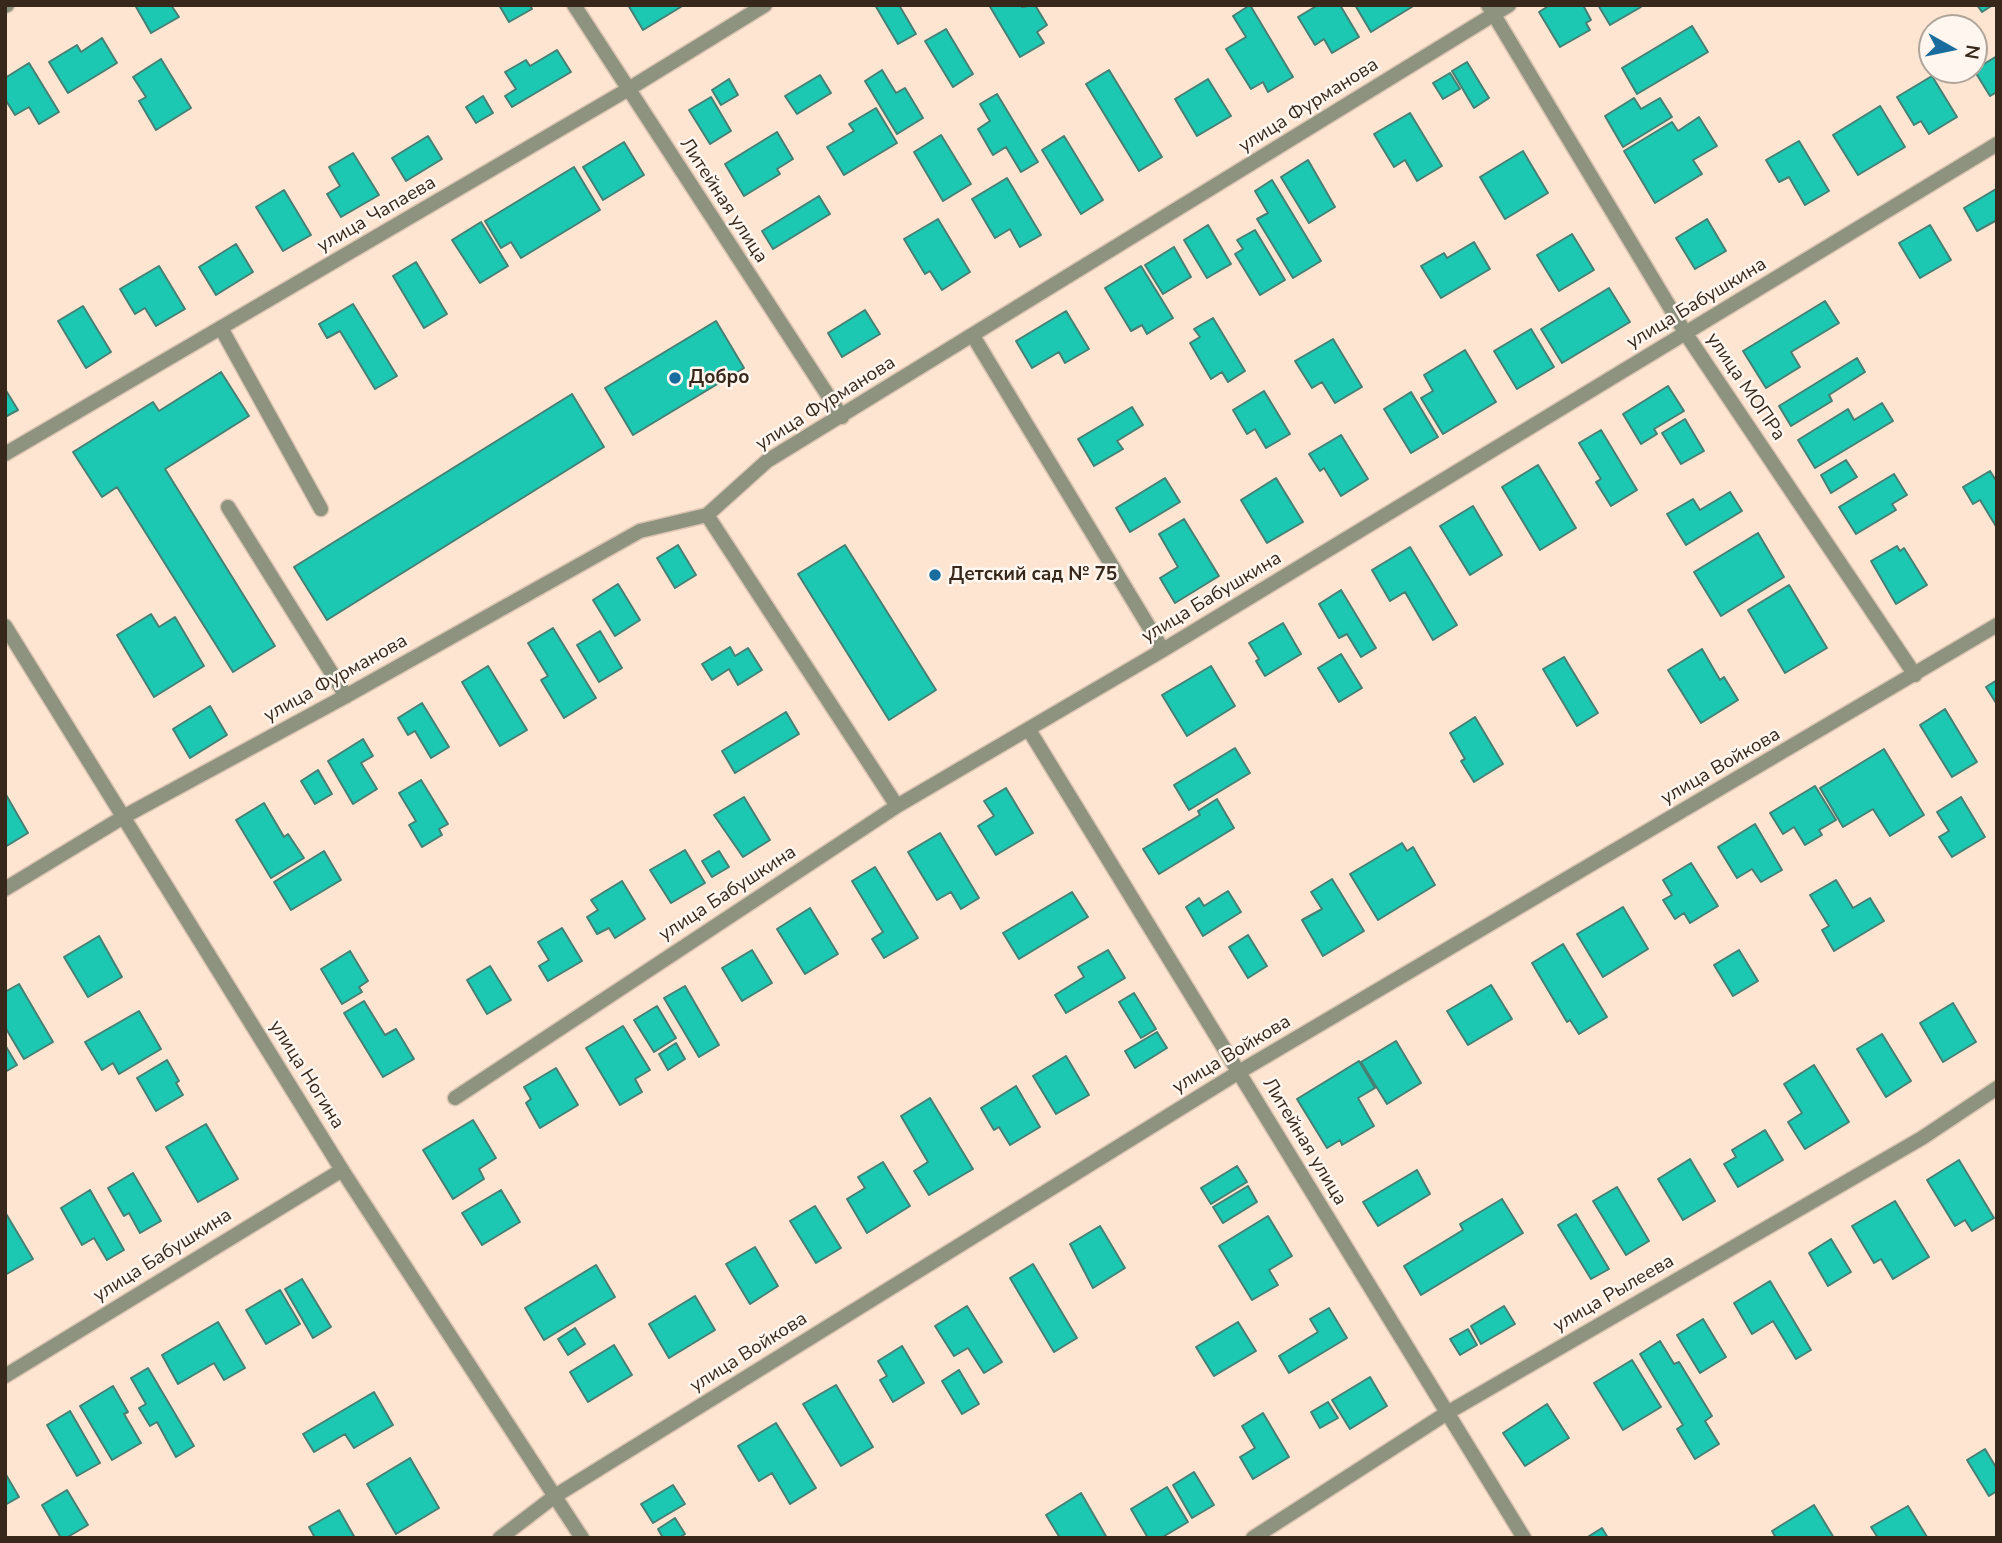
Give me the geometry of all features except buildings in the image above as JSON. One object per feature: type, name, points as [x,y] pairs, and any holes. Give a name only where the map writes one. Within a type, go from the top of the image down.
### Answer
[{"type":"street","name":"Литейная улица","points":[[573,5],[842,417]]},
{"type":"street","name":"улица Чапаева","points":[[5,454],[627,90],[765,5]]},
{"type":"street","name":"улица Фурманова","points":[[5,889],[125,816],[640,531],[707,514],[767,461],[973,336],[1491,10],[1509,5]]},
{"type":"street","name":"улица МОПРа","points":[[1491,10],[1686,334],[1915,675]]},
{"type":"street","name":"улица Бабушкина","points":[[455,1098],[897,806],[1163,650],[1997,144]]},
{"type":"street","points":[[220,328],[321,509]]},
{"type":"street","points":[[973,336],[1163,650]]},
{"type":"street","points":[[228,507],[346,696]]},
{"type":"street","points":[[707,514],[897,806]]},
{"type":"street","name":"улица Войкова","points":[[500,1538],[555,1496],[1238,1072],[1997,625]]},
{"type":"street","name":"улица Ногина","points":[[5,626],[342,1170],[582,1538]]},
{"type":"street","name":"Литейная улица","points":[[1030,730],[1524,1538]]},
{"type":"street","name":"улица Рылеева","points":[[1253,1538],[1447,1413],[1922,1138],[1997,1088]]},
{"type":"street","name":"улица Бабушкина","points":[[5,1376],[342,1170]]},
{"type":"place","name":"Добро","points":[[675,378]]},
{"type":"place","name":"Детский сад № 75","points":[[935,575]]}]
